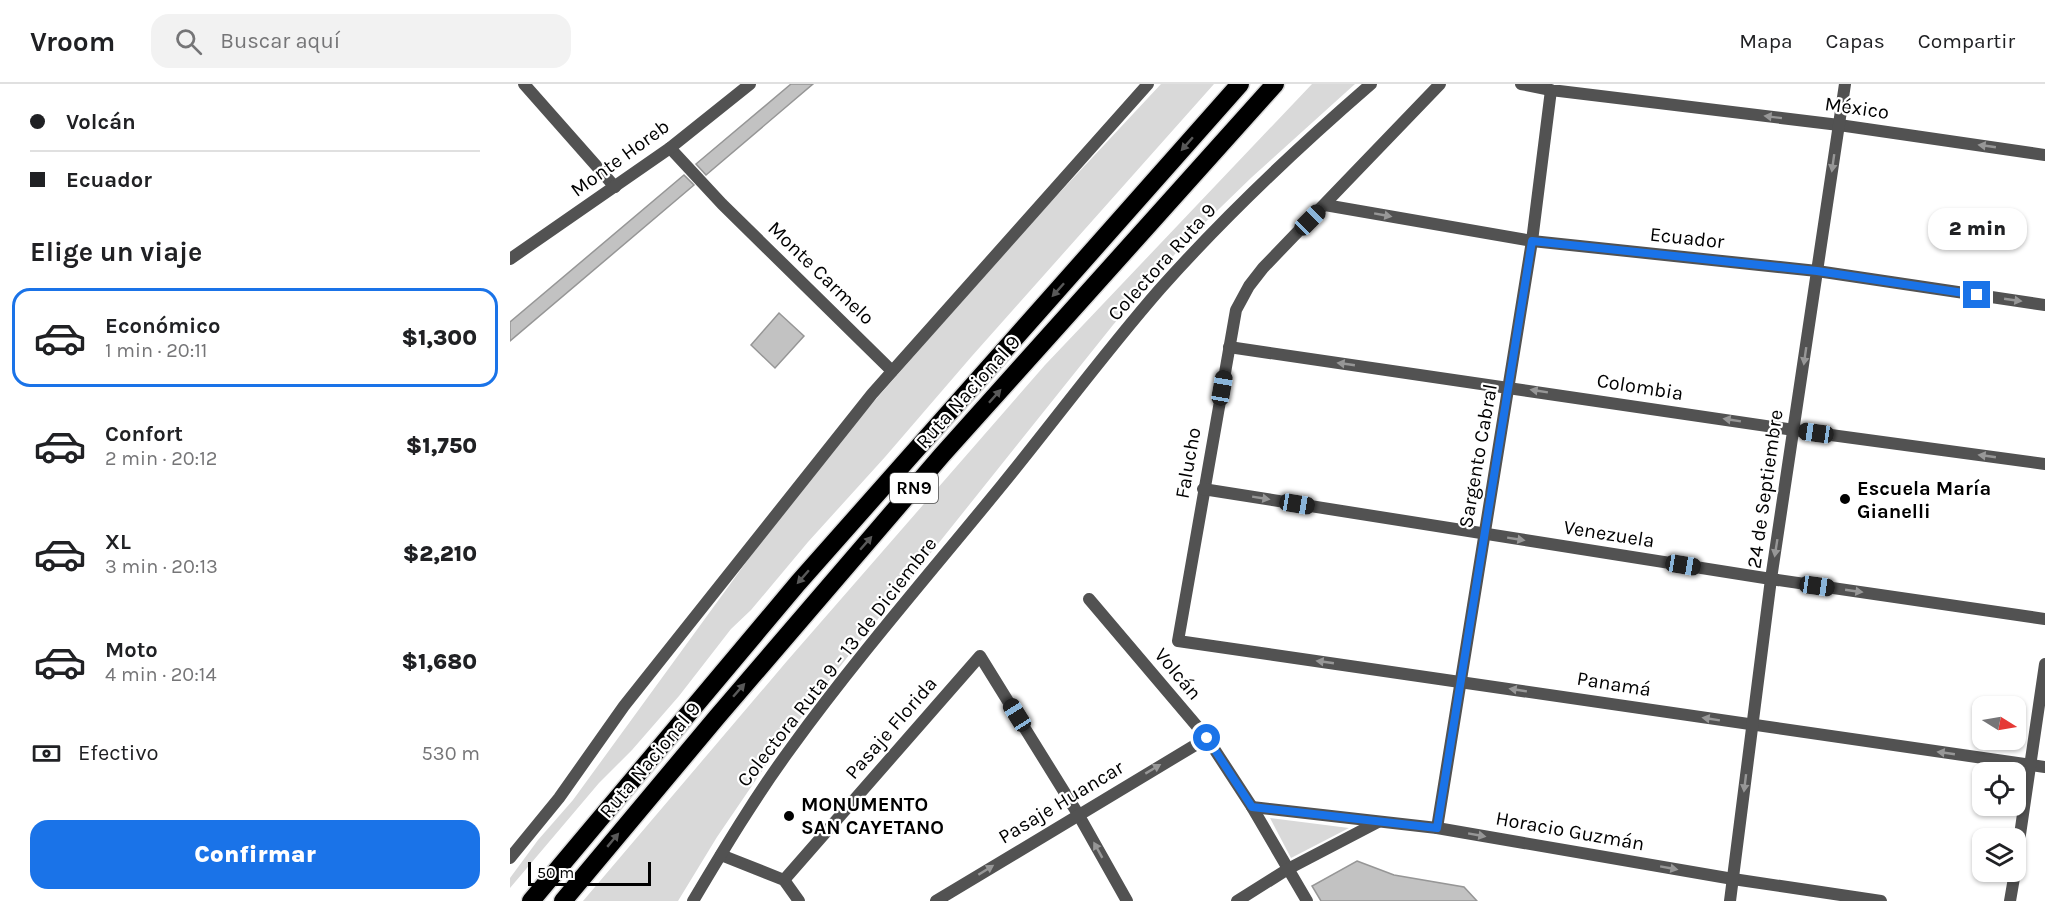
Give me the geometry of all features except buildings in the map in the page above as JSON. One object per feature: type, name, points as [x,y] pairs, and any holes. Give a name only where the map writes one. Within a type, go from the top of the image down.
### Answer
[{"type":"highway","points":[[1212,115],[1230,84]]},
{"type":"highway","name":"Ruta Nacional 9","points":[[531,901],[798,583],[1240,84]]},
{"type":"highway","name":"Ruta Nacional 9","points":[[563,901],[934,464],[1275,84]]},
{"type":"highway","points":[[1248,115],[1285,84]]},
{"type":"street","points":[[524,84],[615,187]]},
{"type":"street","name":"Monte Horeb","points":[[510,259],[670,148],[734,89],[750,84]]},
{"type":"street","points":[[510,858],[559,798],[624,706],[892,371],[1088,154],[1148,84]]},
{"type":"street","name":"Colectora Ruta 9","points":[[1003,484],[1159,290],[1298,148],[1371,84]]},
{"type":"street","name":"Falucho","points":[[1178,641],[1236,310],[1249,286],[1271,260],[1440,84]]},
{"type":"street","name":"México","points":[[1521,84],[1551,90],[1839,125],[2045,154]]},
{"type":"street","name":"24 de Septiembre","points":[[1730,901],[1771,579],[1845,84]]},
{"type":"street","name":"Sargento Cabral","points":[[1437,828],[1532,241],[1551,90]]},
{"type":"street","name":"Monte Carmelo","points":[[670,148],[722,204],[892,371]]},
{"type":"street","name":"Ecuador","points":[[1325,205],[1532,241],[1817,271],[2045,304]]},
{"type":"street","name":"Colombia","points":[[1229,347],[1794,430],[2045,464]]},
{"type":"street","name":"Colectora Ruta 9 - 13 de Diciembre","points":[[693,901],[752,803],[792,746],[879,633],[1003,484]]},
{"type":"street","name":"Venezuela","points":[[1203,489],[1771,579],[2045,619]]},
{"type":"street","name":"Volcán","points":[[1089,599],[1207,738],[1252,807],[1307,901]]},
{"type":"street","name":"Panamá","points":[[1178,641],[2045,767]]},
{"type":"street","name":"Pasaje Florida","points":[[784,880],[980,656],[1078,814]]},
{"type":"street","points":[[2021,828],[2045,664]]},
{"type":"street","name":"Pasaje Huancar","points":[[936,901],[1207,738]]},
{"type":"street","name":"Horacio Guzmán","points":[[1252,807],[1437,828],[1733,879],[1881,901]]},
{"type":"street","points":[[1078,814],[1127,901]]},
{"type":"street","points":[[1237,901],[1287,869],[1379,821]]},
{"type":"street","points":[[721,855],[784,880],[798,901]]},
{"type":"street","points":[[2010,901],[2013,882]]},
{"type":"shaded area","points":[[1161,84],[1214,84],[808,542],[751,610],[731,629],[679,696],[632,750],[599,783],[510,888],[510,878],[538,840],[573,800],[763,539],[841,439],[1021,234]]},
{"type":"shaded area","points":[[1312,84],[1355,84],[1252,177],[1188,239],[1113,325],[838,669],[775,752],[717,837],[678,901],[583,901],[787,661],[1045,365]]},
{"type":"shaded area","points":[[1270,818],[1349,828],[1291,858]]},
{"type":"place","name":"Escuela María Gianelli","points":[[1845,499]]},
{"type":"place","name":"MONUMENTO SAN CAYETANO","points":[[789,816]]},
{"type":"route","points":[[1207,738],[1252,807],[1437,828],[1532,241],[1817,271],[1977,295]]}]
